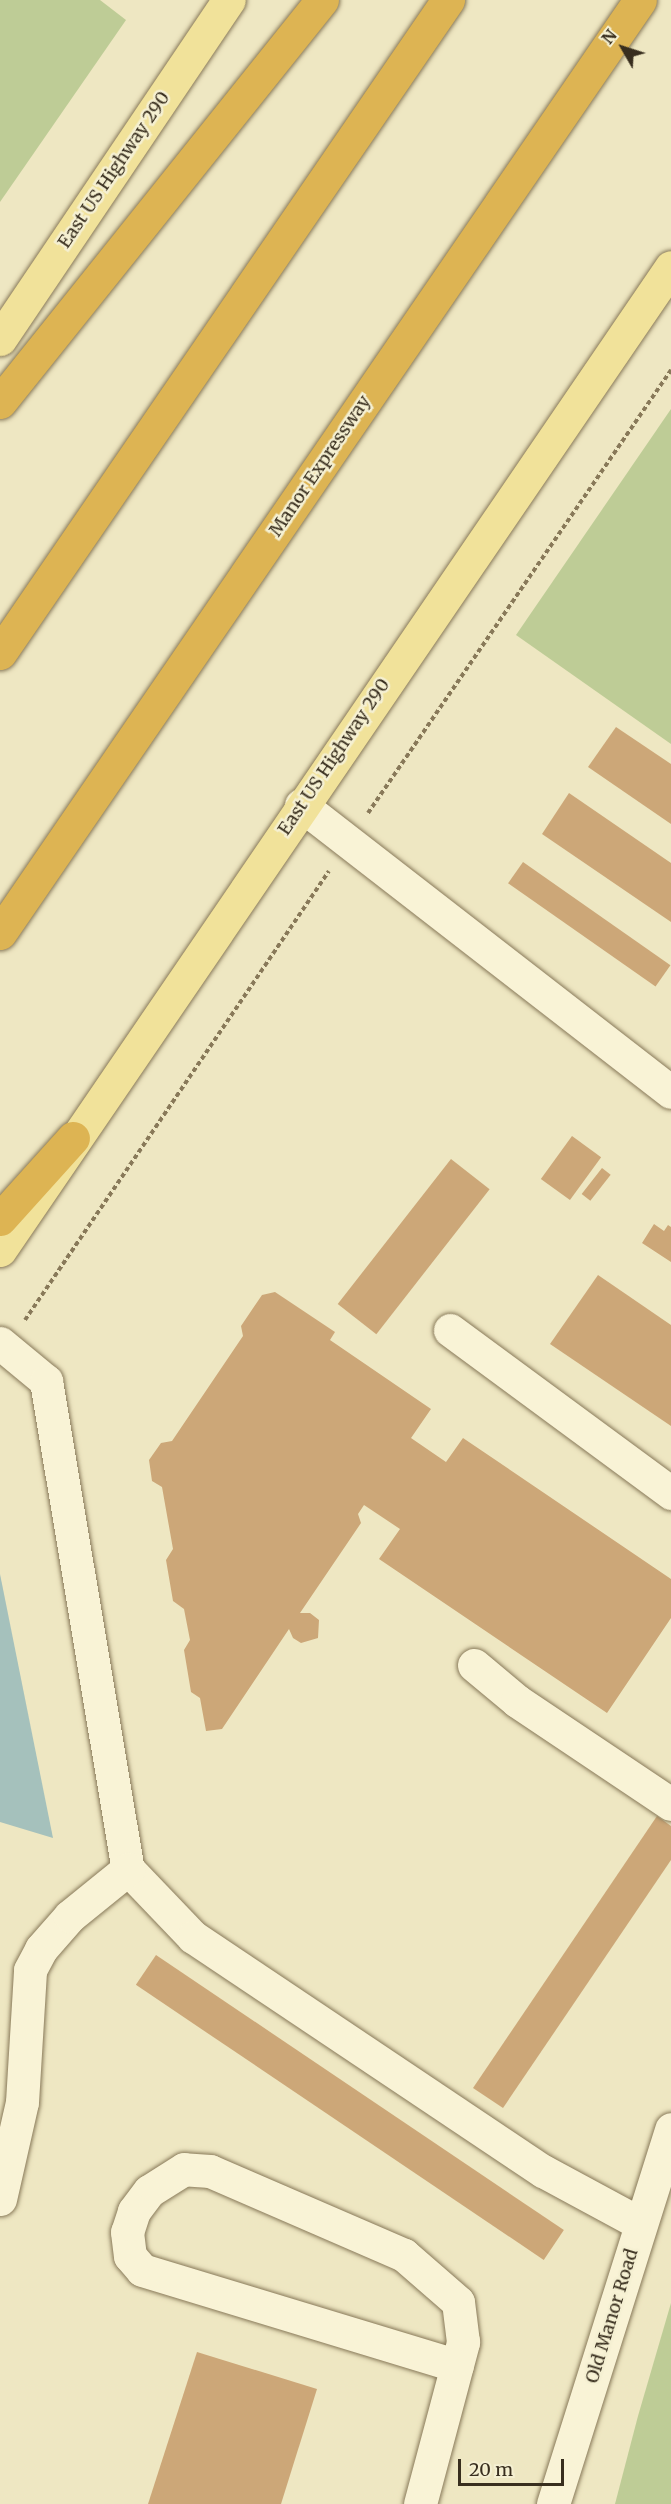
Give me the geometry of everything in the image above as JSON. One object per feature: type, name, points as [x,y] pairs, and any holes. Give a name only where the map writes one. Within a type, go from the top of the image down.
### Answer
[{"type":"highway","points":[[0,402],[322,0]]},
{"type":"highway","points":[[0,652],[448,0]]},
{"type":"highway","name":"Manor Expressway","points":[[0,933],[640,0]]},
{"type":"highway","points":[[0,1219],[73,1138]]},
{"type":"main road","name":"East US Highway 290","points":[[0,339],[229,0]]},
{"type":"main road","name":"East US Highway 290","points":[[0,1250],[73,1138],[671,267]]},
{"type":"street","points":[[301,805],[671,1092]]},
{"type":"street","points":[[450,1330],[671,1493]]},
{"type":"street","points":[[0,1343],[46,1382],[128,1869],[193,1937],[543,2171],[640,2224]]},
{"type":"street","points":[[474,1665],[517,1701],[671,1804]]},
{"type":"street","points":[[0,2199],[22,2102],[30,1970],[41,1949],[70,1916],[128,1869]]},
{"type":"street","name":"Old Manor Road","points":[[553,2504],[671,2129]]},
{"type":"street","points":[[420,2504],[457,2366],[463,2342],[458,2302],[404,2254],[210,2171],[184,2169],[149,2191],[134,2211],[127,2232],[130,2256],[142,2270],[457,2366]]},
{"type":"green space","points":[[0,0],[100,0],[126,20],[0,202]]},
{"type":"green space","points":[[671,409],[671,744],[516,635]]},
{"type":"green space","points":[[671,2303],[671,2504],[615,2504],[638,2416]]},
{"type":"water","points":[[0,1574],[53,1838],[0,1822]]},
{"type":"building","points":[[616,727],[671,764],[671,824],[588,767]]},
{"type":"building","points":[[569,793],[671,863],[671,922],[542,834]]},
{"type":"building","points":[[523,862],[670,965],[656,987],[508,883]]},
{"type":"building","points":[[572,1136],[601,1157],[570,1200],[541,1179]]},
{"type":"building","points":[[451,1159],[490,1189],[376,1334],[338,1304]]},
{"type":"building","points":[[602,1168],[611,1175],[590,1201],[582,1194]]},
{"type":"building","points":[[654,1224],[664,1231],[668,1225],[671,1227],[671,1262],[642,1243]]},
{"type":"building","points":[[598,1275],[671,1325],[671,1426],[550,1344]]},
{"type":"building","points":[[275,1292],[335,1332],[330,1340],[431,1409],[411,1438],[446,1462],[463,1438],[671,1579],[671,1618],[607,1713],[379,1559],[400,1529],[364,1505],[358,1514],[361,1523],[300,1613],[310,1613],[319,1620],[318,1638],[301,1643],[293,1638],[289,1629],[222,1729],[206,1731],[200,1698],[191,1692],[184,1650],[190,1640],[184,1609],[173,1601],[166,1560],[173,1549],[162,1487],[152,1481],[149,1460],[161,1443],[172,1441],[243,1336],[241,1326],[262,1295]]},
{"type":"building","points":[[657,1816],[671,1826],[671,1860],[503,2108],[473,2088]]},
{"type":"building","points":[[156,1955],[564,2230],[544,2260],[136,1985]]},
{"type":"building","points":[[197,2352],[317,2389],[281,2504],[148,2504]]}]
